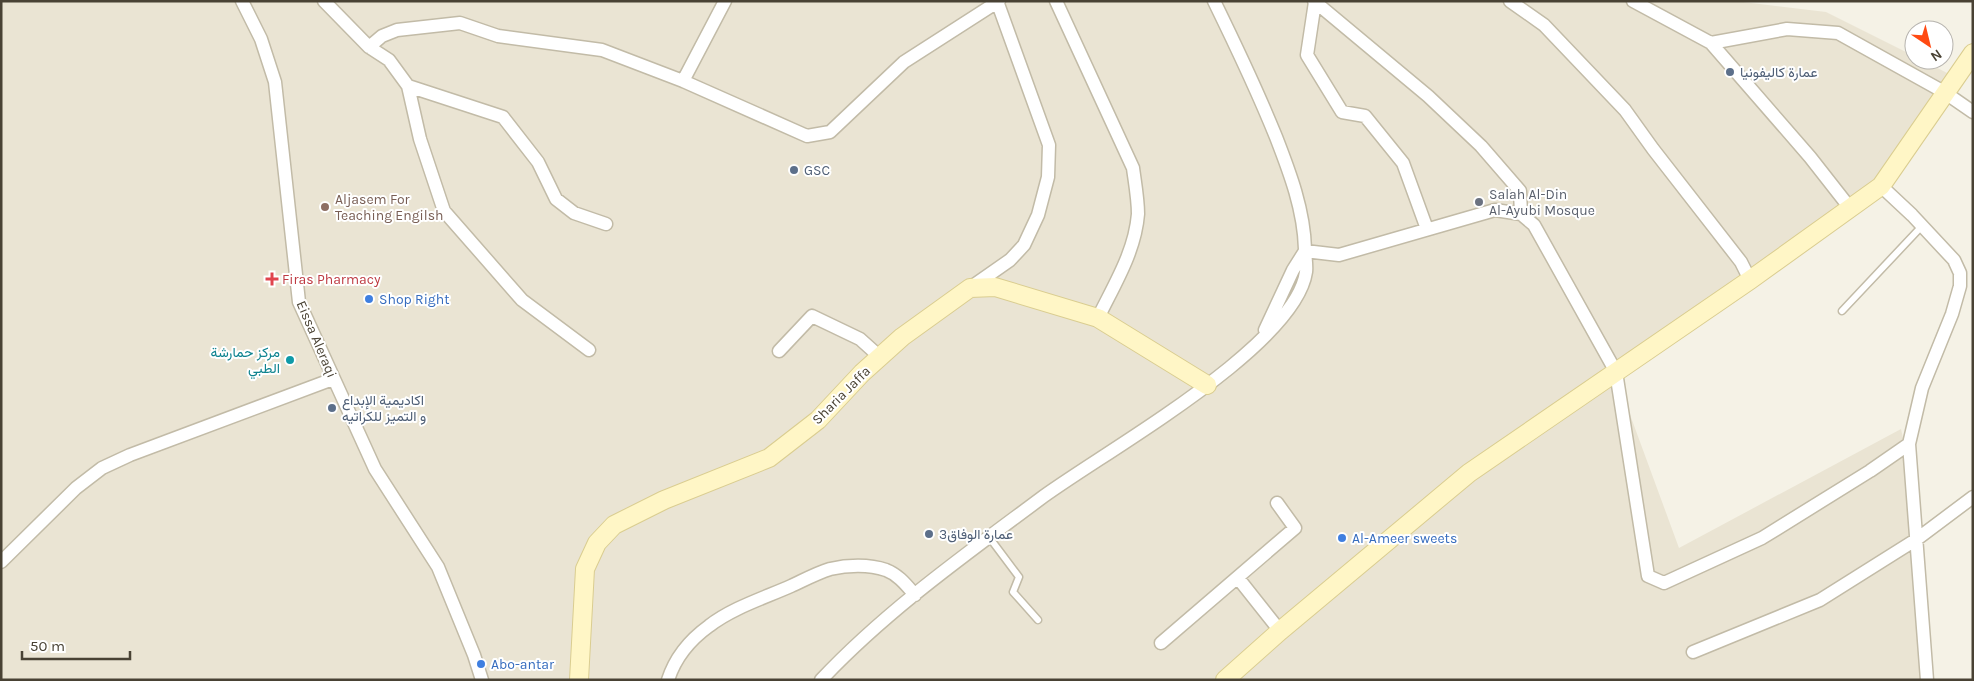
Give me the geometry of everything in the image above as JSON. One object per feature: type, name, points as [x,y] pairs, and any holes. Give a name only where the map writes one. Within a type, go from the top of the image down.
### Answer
[{"type":"main road","points":[[1225,680],[1280,630],[1469,473],[1750,280],[1881,186],[1944,92],[1973,53]]},
{"type":"main road","points":[[970,288],[995,287],[1098,318],[1207,385]]},
{"type":"main road","name":"Sharia Jaffa","points":[[579,680],[585,570],[589,557],[604,535],[614,525],[664,500],[769,458],[818,420],[906,333],[970,288]]},
{"type":"street","name":"Eissa Aleraqi","points":[[242,1],[261,39],[275,82],[300,302],[375,469],[438,567],[474,654],[482,680]]},
{"type":"street","points":[[324,1],[369,47],[389,60],[408,86],[420,139],[444,211],[522,300],[589,350]]},
{"type":"street","points":[[683,81],[725,1]]},
{"type":"street","points":[[1056,1],[1133,168],[1136,190],[1138,214],[1134,241],[1098,318]]},
{"type":"street","points":[[821,680],[855,644],[989,537],[1043,497],[1207,385],[1260,341],[1293,270],[1305,251],[1305,235],[1288,168],[1251,75],[1214,1]]},
{"type":"street","points":[[1510,1],[1544,25],[1625,110],[1653,149],[1742,262],[1750,280]]},
{"type":"street","points":[[1633,1],[1711,43],[1810,157],[1850,208]]},
{"type":"street","points":[[369,47],[382,36],[397,30],[460,23],[498,36],[602,50],[683,81],[807,136],[830,132],[904,62],[998,2],[1049,145],[1048,177],[1038,215],[1024,244],[1010,260],[970,288]]},
{"type":"street","points":[[1315,2],[1307,55],[1342,112],[1365,116],[1403,163],[1427,229]]},
{"type":"street","points":[[1315,2],[1428,96],[1482,146],[1520,191],[1522,214]]},
{"type":"street","points":[[1711,43],[1787,29],[1838,33],[1944,92],[1973,112]]},
{"type":"street","points":[[408,86],[503,117],[538,162],[556,199],[574,214],[606,224]]},
{"type":"street","points":[[1881,186],[1954,260],[1960,273],[1960,286],[1952,314],[1922,388],[1908,444],[1927,680]]},
{"type":"street","points":[[1305,251],[1339,255],[1495,210],[1522,214],[1534,225],[1616,372],[1648,576],[1664,583],[1762,538],[1870,471],[1908,444]]},
{"type":"street","points":[[778,350],[812,316],[860,339],[880,357]]},
{"type":"street","points":[[1,562],[76,488],[102,468],[130,455],[333,379]]},
{"type":"street","points":[[1693,652],[1820,600],[1917,538],[1973,497]]},
{"type":"street","points":[[1161,643],[1295,528],[1277,503]]},
{"type":"street","points":[[668,680],[680,655],[691,641],[710,625],[739,609],[828,570],[844,566],[867,566],[888,571],[901,579],[915,595]]},
{"type":"street","points":[[1238,578],[1280,630]]},
{"type":"lane","points":[[1842,311],[1922,226]]},
{"type":"lane","points":[[989,537],[1019,577],[1013,592],[1038,620]]},
{"type":"shaded area","points":[[1,1],[1735,1],[1826,12],[1904,51],[1904,70],[1941,70],[1949,74],[1886,192],[1618,382],[1679,548],[1901,429],[1919,510],[1931,680],[1,680]]},
{"type":"place","name":"عمارة كاليفونيا","points":[[1730,72]]},
{"type":"place","name":"GSC","points":[[794,170]]},
{"type":"place","name":"Salah Al-Din Al-Ayubi Mosque","points":[[1479,202]]},
{"type":"place","name":"Aljasem For Teaching Engilsh","points":[[325,207]]},
{"type":"place","name":"Firas Pharmacy","points":[[272,279]]},
{"type":"place","name":"Shop Right","points":[[369,299]]},
{"type":"place","name":"مركز حمارشة الطبي","points":[[290,360]]},
{"type":"place","name":"اكاديمية الإبداع و التميز للكراتيه","points":[[332,408]]},
{"type":"place","name":"عمارة الوفاق3","points":[[929,534]]},
{"type":"place","name":"Al-Ameer sweets","points":[[1342,538]]},
{"type":"place","name":"Abo-antar","points":[[481,664]]}]
